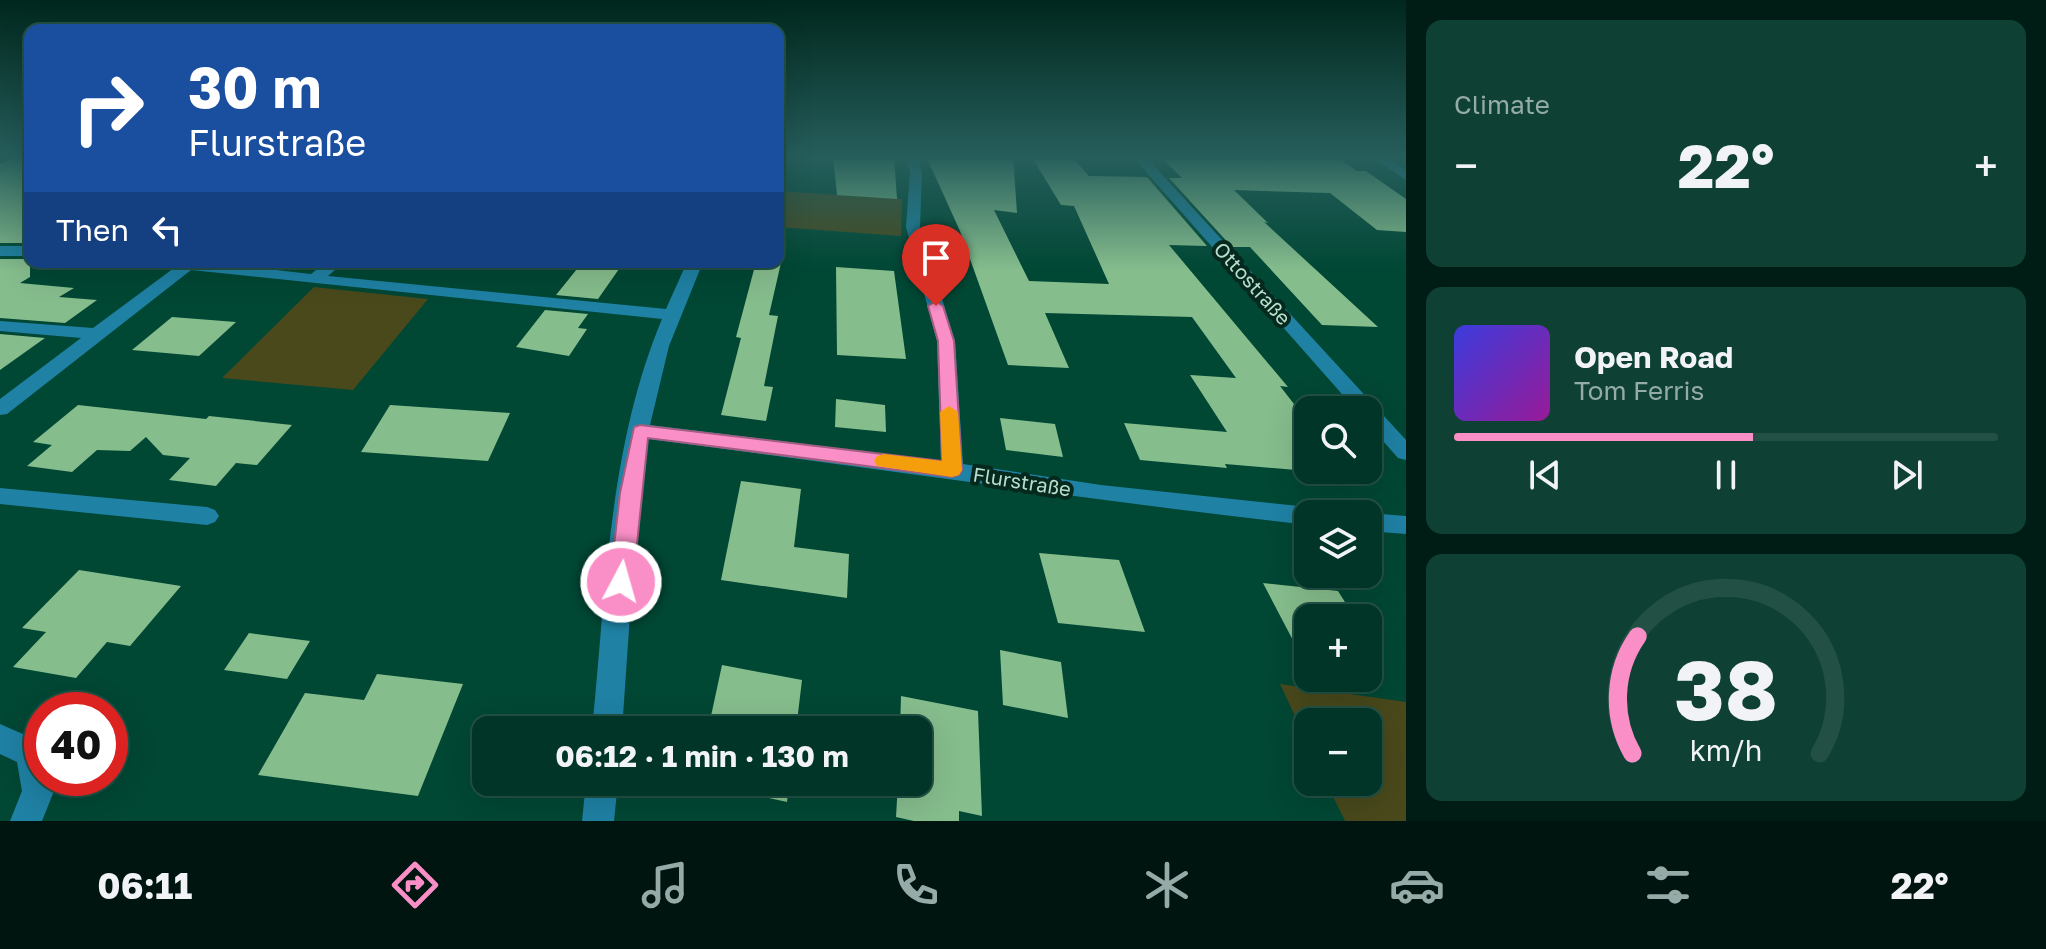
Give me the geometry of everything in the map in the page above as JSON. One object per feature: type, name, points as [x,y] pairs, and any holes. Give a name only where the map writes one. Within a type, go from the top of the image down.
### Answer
[{"type":"street","points":[[915,194],[913,227],[946,341],[952,470]]},
{"type":"street","name":"Ottostraße","points":[[1173,194],[1355,396]]},
{"type":"street","points":[[0,251],[24,251]]},
{"type":"street","points":[[0,409],[183,268]]},
{"type":"street","points":[[212,268],[671,315]]},
{"type":"street","points":[[313,280],[328,268]]},
{"type":"street","points":[[608,716],[630,493],[640,431],[656,361],[671,315],[692,268]]},
{"type":"street","points":[[0,326],[96,334]]},
{"type":"street","name":"Ottostraße","points":[[1382,426],[1406,453]]},
{"type":"street","name":"Flurstraße","points":[[640,431],[952,470],[1101,493],[1294,514]]},
{"type":"street","points":[[0,496],[207,516]]},
{"type":"street","points":[[1382,523],[1406,525]]},
{"type":"street","points":[[0,739],[30,753],[38,791],[26,821]]},
{"type":"street","points":[[598,821],[601,796]]},
{"type":"shaded area","points":[[784,194],[902,199],[901,236],[784,227]]},
{"type":"shaded area","points":[[314,287],[428,299],[353,390],[222,378]]},
{"type":"shaded area","points":[[1280,684],[1294,686],[1294,692],[1336,692],[1406,702],[1406,821],[1345,821],[1333,796],[1382,796],[1382,708],[1294,708],[1294,714]]},
{"type":"building","points":[[0,194],[24,194],[24,243],[0,243]]},
{"type":"building","points":[[897,194],[897,199],[837,195]]},
{"type":"building","points":[[943,194],[1016,194],[1017,213],[994,210],[1029,281],[1109,284],[1074,206],[1061,205],[1054,194],[1162,194],[1207,246],[1169,245],[1288,387],[1280,386],[1294,404],[1294,470],[1225,464],[1227,468],[1140,460],[1124,423],[1227,432],[1190,375],[1236,378],[1192,317],[1045,313],[1069,368],[1008,365],[960,231]]},
{"type":"building","points":[[1184,194],[1238,194],[1268,223],[1264,222],[1378,327],[1322,325],[1250,247],[1232,247]]},
{"type":"building","points":[[1332,194],[1399,194],[1406,199],[1406,232],[1377,230]]},
{"type":"building","points":[[0,259],[24,259],[24,268],[30,268],[30,277],[20,283],[74,288],[59,297],[97,300],[65,323],[0,318]]},
{"type":"building","points":[[836,267],[894,271],[906,359],[837,355]]},
{"type":"building","points":[[578,268],[619,269],[598,299],[556,295]]},
{"type":"building","points":[[754,268],[780,268],[769,315],[778,316],[764,386],[773,387],[766,421],[721,415],[741,338],[736,337]]},
{"type":"building","points":[[545,310],[588,314],[578,328],[587,329],[569,356],[516,347]]},
{"type":"building","points":[[172,317],[236,322],[199,356],[132,350]]},
{"type":"building","points":[[0,334],[45,338],[0,370]]},
{"type":"building","points":[[836,399],[885,405],[886,432],[835,427]]},
{"type":"building","points":[[78,405],[292,425],[257,465],[236,463],[216,486],[169,480],[190,458],[163,455],[146,437],[130,451],[97,450],[72,472],[27,466],[52,445],[33,442]]},
{"type":"building","points":[[390,405],[510,413],[488,461],[361,452]]},
{"type":"building","points":[[1000,418],[1055,424],[1063,457],[1006,450]]},
{"type":"building","points":[[741,481],[801,489],[794,547],[849,554],[847,598],[721,580]]},
{"type":"building","points":[[1039,553],[1119,560],[1145,632],[1058,623]]},
{"type":"building","points":[[79,570],[181,586],[130,646],[107,642],[76,678],[13,667],[46,632],[22,628]]},
{"type":"building","points":[[1263,583],[1338,591],[1346,604],[1294,604],[1294,642]]},
{"type":"building","points":[[249,633],[310,641],[287,679],[224,670]]},
{"type":"building","points":[[1000,650],[1061,662],[1068,718],[1003,705]]},
{"type":"building","points":[[722,665],[802,680],[798,716],[711,716]]},
{"type":"building","points":[[377,674],[463,684],[418,796],[258,775],[305,693],[364,700]]},
{"type":"building","points":[[901,696],[978,711],[982,816],[959,811],[959,821],[914,821],[896,817],[897,796],[932,796],[932,716],[900,716]]},
{"type":"building","points":[[760,796],[788,796],[787,802]]},
{"type":"slow traffic","points":[[884,461],[952,470],[949,412]]},
{"type":"route","points":[[621,582],[640,431],[952,470],[946,341],[936,306]]}]
